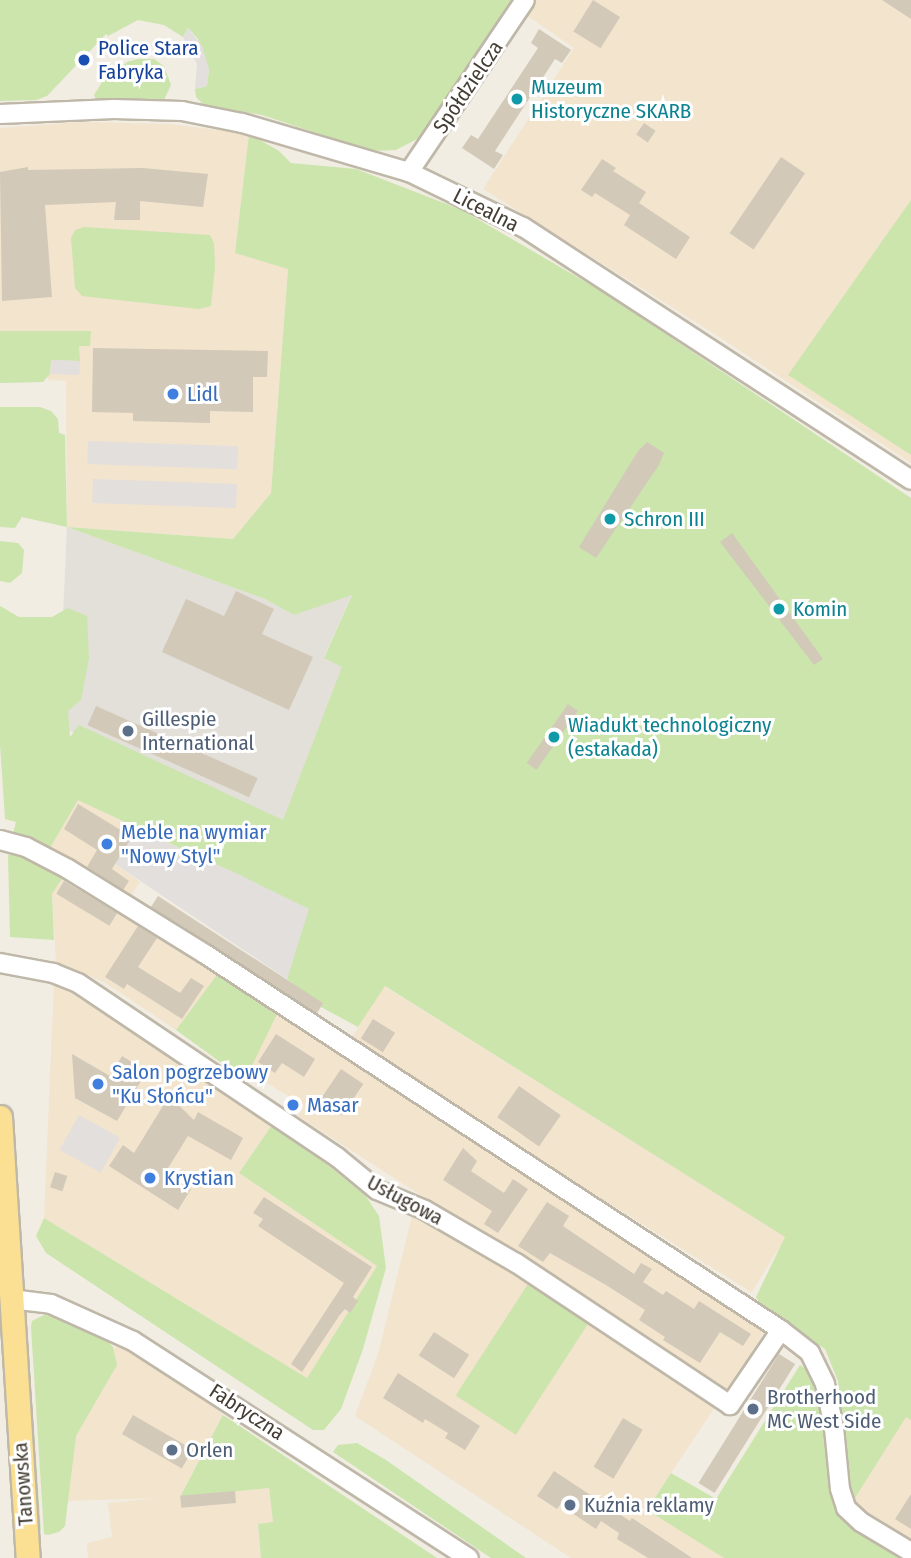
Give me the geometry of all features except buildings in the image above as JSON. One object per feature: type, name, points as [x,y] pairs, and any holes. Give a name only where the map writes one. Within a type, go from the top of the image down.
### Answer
[{"type":"main road","name":"Tanowska","points":[[0,1117],[28,1558]]},
{"type":"street","name":"Spółdzielcza","points":[[409,172],[525,0]]},
{"type":"street","name":"Licealna","points":[[0,114],[114,109],[182,111],[242,123],[409,172],[523,227],[911,480]]},
{"type":"street","points":[[0,840],[26,847],[68,869],[205,954],[695,1272],[810,1353],[825,1384],[834,1428],[840,1489],[846,1508],[861,1522],[911,1552]]},
{"type":"street","name":"Usługowa","points":[[0,963],[53,973],[78,983],[337,1157],[377,1190],[425,1210],[516,1263],[730,1405],[780,1330]]},
{"type":"street","name":"Fabryczna","points":[[10,1299],[51,1304],[133,1341],[468,1558]]},
{"type":"shaded area","points":[[513,0],[911,0],[911,463],[713,333],[483,189],[574,48],[510,4]]},
{"type":"shaded area","points":[[188,28],[202,46],[209,69],[207,86],[195,89],[197,64],[183,37]]},
{"type":"shaded area","points":[[81,122],[169,124],[249,134],[235,253],[288,268],[271,493],[233,539],[67,527],[66,381],[48,380],[47,331],[0,331],[0,128]]},
{"type":"shaded area","points":[[51,360],[80,361],[79,375],[51,374]]},
{"type":"shaded area","points":[[88,441],[238,446],[237,469],[87,464]]},
{"type":"shaded area","points":[[93,479],[237,484],[236,508],[92,503]]},
{"type":"shaded area","points":[[67,527],[265,599],[294,615],[352,594],[324,657],[345,668],[283,820],[58,726]]},
{"type":"shaded area","points":[[78,799],[136,829],[115,864],[140,882],[127,902],[47,853]]},
{"type":"shaded area","points":[[136,829],[309,909],[287,979],[115,864]]},
{"type":"shaded area","points":[[63,877],[219,972],[176,1030],[104,982],[56,962],[52,894]]},
{"type":"shaded area","points":[[54,982],[274,1122],[239,1173],[377,1266],[307,1378],[44,1218]]},
{"type":"shaded area","points":[[384,986],[786,1237],[752,1292],[350,1041]]},
{"type":"shaded area","points":[[278,1012],[765,1330],[727,1393],[298,1116],[304,1106],[248,1071]]},
{"type":"shaded area","name":"Krystian","points":[[79,1115],[120,1138],[101,1173],[60,1150]]},
{"type":"shaded area","points":[[413,1212],[717,1404],[647,1509],[724,1558],[571,1558],[355,1416],[378,1354]]},
{"type":"shaded area","points":[[117,1344],[160,1363],[223,1415],[180,1496],[269,1488],[273,1523],[258,1525],[261,1558],[88,1558],[87,1543],[112,1537],[108,1503],[159,1498],[66,1501],[71,1428]]},
{"type":"shaded area","points":[[906,1416],[911,1420],[911,1546],[850,1506]]},
{"type":"green space","points":[[0,0],[513,0],[440,120],[419,138],[396,150],[371,151],[262,115],[204,105],[196,97],[195,89],[207,86],[209,69],[198,39],[188,28],[183,37],[164,25],[138,20],[108,36],[106,34],[47,96],[36,100],[0,101]]},
{"type":"green space","points":[[154,59],[164,66],[171,85],[164,100],[151,103],[96,100],[94,95],[102,82],[127,62]]},
{"type":"green space","points":[[249,134],[279,151],[291,163],[356,169],[462,210],[603,292],[911,498],[911,1420],[906,1417],[850,1506],[838,1381],[825,1349],[761,1305],[756,1297],[785,1237],[385,986],[358,1027],[321,1007],[287,979],[308,909],[78,800],[47,853],[13,834],[16,822],[5,819],[0,745],[0,606],[19,617],[52,617],[68,608],[87,616],[89,658],[81,700],[68,711],[70,737],[79,725],[283,820],[342,667],[324,658],[352,595],[294,615],[265,599],[67,527],[233,539],[271,493],[288,269],[235,253]]},
{"type":"green space","points":[[911,200],[911,455],[788,375]]},
{"type":"green space","points":[[84,227],[210,235],[214,243],[215,267],[211,306],[199,309],[82,296],[75,288],[71,238],[75,230]]},
{"type":"green space","points":[[0,331],[91,331],[90,346],[79,346],[80,361],[51,360],[50,374],[43,382],[0,383]]},
{"type":"green space","points":[[0,407],[40,407],[51,411],[58,419],[59,433],[65,435],[67,527],[22,517],[15,528],[0,527]]},
{"type":"green space","points":[[0,541],[18,543],[24,550],[22,573],[10,583],[0,581]]},
{"type":"green space","points":[[8,855],[39,861],[63,877],[52,894],[54,940],[10,937]]},
{"type":"green space","points":[[219,972],[278,1012],[245,1080],[176,1030]]},
{"type":"green space","points":[[274,1122],[365,1195],[379,1216],[386,1268],[363,1349],[341,1409],[324,1430],[313,1430],[46,1253],[36,1236],[44,1218],[307,1378],[377,1266],[239,1173]]},
{"type":"green space","points":[[528,1284],[588,1323],[516,1435],[456,1396]]},
{"type":"green space","points":[[44,1315],[58,1316],[106,1339],[113,1347],[117,1365],[76,1436],[65,1526],[59,1532],[48,1535],[44,1534],[31,1327],[32,1321]]},
{"type":"green space","points":[[27,1326],[41,1531],[35,1526],[24,1330]]},
{"type":"green space","points":[[800,1365],[810,1372],[830,1454],[836,1512],[853,1530],[901,1558],[724,1558],[647,1510],[671,1473],[716,1499]]},
{"type":"green space","points":[[223,1415],[437,1558],[261,1558],[258,1524],[273,1522],[269,1488],[180,1497]]},
{"type":"green space","points":[[357,1443],[386,1460],[526,1558],[491,1558],[333,1452],[338,1445]]},
{"type":"place","name":"Police Stara Fabryka","points":[[84,60]]},
{"type":"place","name":"Muzeum Historyczne SKARB","points":[[517,99]]},
{"type":"place","name":"Lidl","points":[[173,394]]},
{"type":"place","name":"Schron III","points":[[610,519]]},
{"type":"place","name":"Komin","points":[[779,609]]},
{"type":"place","name":"Gillespie International","points":[[128,731]]},
{"type":"place","name":"Wiadukt technologiczny (estakada)","points":[[554,737]]},
{"type":"place","name":"Meble na wymiar \"Nowy Styl\"","points":[[107,844]]},
{"type":"place","name":"Salon pogrzebowy \"Ku Słońcu\"","points":[[98,1084]]},
{"type":"place","name":"Masar","points":[[293,1105]]},
{"type":"place","name":"Krystian","points":[[150,1178]]},
{"type":"place","name":"Brotherhood MC West Side","points":[[753,1409]]},
{"type":"place","name":"Orlen","points":[[172,1450]]},
{"type":"place","name":"Kuźnia reklamy","points":[[570,1505]]}]
